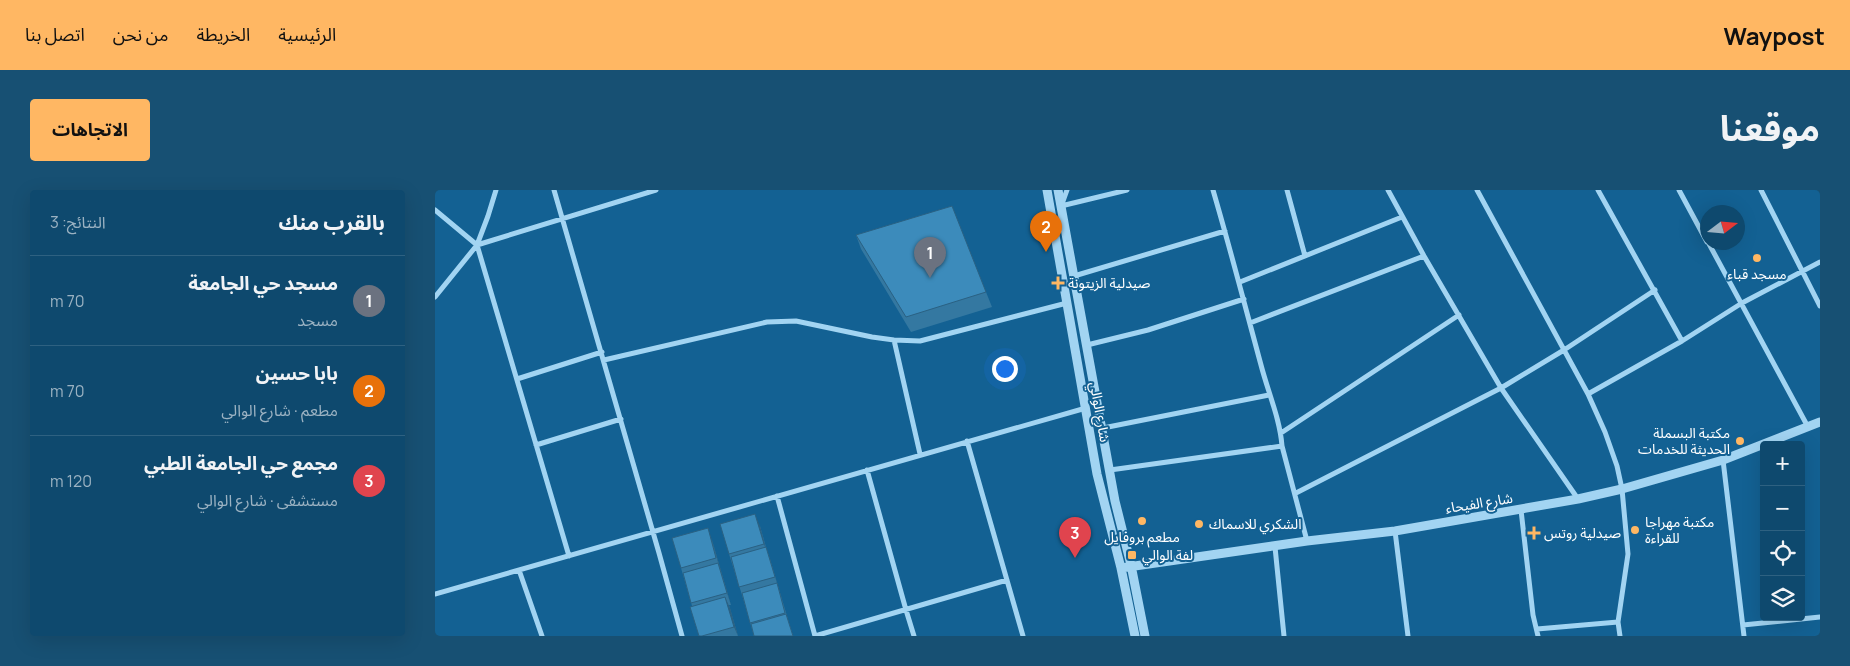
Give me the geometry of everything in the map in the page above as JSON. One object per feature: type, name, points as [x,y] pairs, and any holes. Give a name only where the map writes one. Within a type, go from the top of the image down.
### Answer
[{"type":"street","points":[[435,297],[477,245],[496,190]]},
{"type":"street","points":[[554,190],[682,636]]},
{"type":"street","points":[[477,245],[636,193],[656,190]]},
{"type":"street","name":"شارع الوالي","points":[[1047,190],[1097,474],[1121,568],[1135,636]]},
{"type":"street","name":"شارع الوالي","points":[[1058,190],[1120,525],[1131,565],[1145,636]]},
{"type":"street","points":[[1061,206],[1067,190]]},
{"type":"street","points":[[1061,206],[1127,190]]},
{"type":"street","points":[[1213,190],[1281,433],[1307,541]]},
{"type":"street","points":[[1287,190],[1305,256]]},
{"type":"street","points":[[1388,190],[1501,388],[1578,499]]},
{"type":"street","points":[[1477,190],[1588,394],[1605,432],[1617,466],[1622,489],[1628,554],[1618,622],[1620,636]]},
{"type":"street","points":[[1598,190],[1682,341]]},
{"type":"street","points":[[1679,190],[1700,228]]},
{"type":"street","points":[[1761,190],[1820,306]]},
{"type":"street","points":[[435,210],[477,245],[569,556]]},
{"type":"street","points":[[1239,282],[1402,217]]},
{"type":"street","points":[[1074,276],[1225,231]]},
{"type":"street","points":[[1712,250],[1809,427]]},
{"type":"street","points":[[1250,323],[1424,256]]},
{"type":"street","points":[[1588,394],[1682,341],[1742,303],[1820,262]]},
{"type":"street","points":[[1296,493],[1501,388],[1564,350],[1655,290]]},
{"type":"street","points":[[1087,345],[1148,330],[1244,299]]},
{"type":"street","points":[[604,360],[767,322],[796,321],[895,340],[920,340],[1067,303]]},
{"type":"street","points":[[1281,433],[1459,315]]},
{"type":"street","points":[[895,340],[920,454]]},
{"type":"street","points":[[517,379],[602,352]]},
{"type":"street","points":[[1103,428],[1269,395]]},
{"type":"street","points":[[435,594],[1086,408]]},
{"type":"street","points":[[536,445],[621,419]]},
{"type":"street","name":"شارع الفيحاء","points":[[1121,568],[1131,565],[1275,547],[1307,541],[1395,531],[1578,499],[1622,489],[1723,460],[1820,422]]},
{"type":"street","points":[[967,441],[1023,636]]},
{"type":"street","points":[[1111,470],[1283,446]]},
{"type":"street","points":[[1723,460],[1745,636]]},
{"type":"street","points":[[867,470],[914,636]]},
{"type":"street","points":[[777,496],[815,636],[1007,580]]},
{"type":"street","points":[[1521,510],[1533,615],[1539,636]]},
{"type":"street","points":[[1395,531],[1408,636]]},
{"type":"street","points":[[1275,547],[1284,636]]},
{"type":"street","points":[[519,570],[542,636]]},
{"type":"street","points":[[1743,625],[1820,617]]},
{"type":"street","points":[[1537,629],[1618,622]]},
{"type":"building","points":[[952,206],[986,292],[906,317],[856,235]]},
{"type":"building","points":[[755,514],[764,544],[729,554],[720,524]]},
{"type":"building","points":[[708,528],[716,558],[681,568],[672,538]]},
{"type":"building","points":[[766,547],[775,577],[739,587],[731,557]]},
{"type":"building","points":[[718,563],[727,593],[691,603],[683,573]]},
{"type":"building","points":[[777,583],[785,613],[750,623],[742,593]]},
{"type":"building","points":[[725,597],[734,627],[699,636],[690,607]]},
{"type":"building","points":[[786,614],[793,636],[754,636],[751,624]]},
{"type":"place","name":"بابا حسين","points":[[1046,252]]},
{"type":"place","name":"مسجد قباء","points":[[1757,258]]},
{"type":"place","name":"مسجد حي الجامعة","points":[[930,278]]},
{"type":"place","name":"صيدلية الزيتونة","points":[[1058,283]]},
{"type":"place","name":"مكتبة البسملة الحديثة للخدمات","points":[[1740,441]]},
{"type":"place","name":"مطعم بروفايل","points":[[1142,521]]},
{"type":"place","name":"الشكري للاسماك","points":[[1199,524]]},
{"type":"place","name":"مكتبة مهراجا للقراءة","points":[[1635,530]]},
{"type":"place","name":"صيدلية روتس","points":[[1534,533]]},
{"type":"place","name":"لفة الوالي","points":[[1132,555]]},
{"type":"place","name":"مجمع حي الجامعة الطبي","points":[[1075,558]]}]
